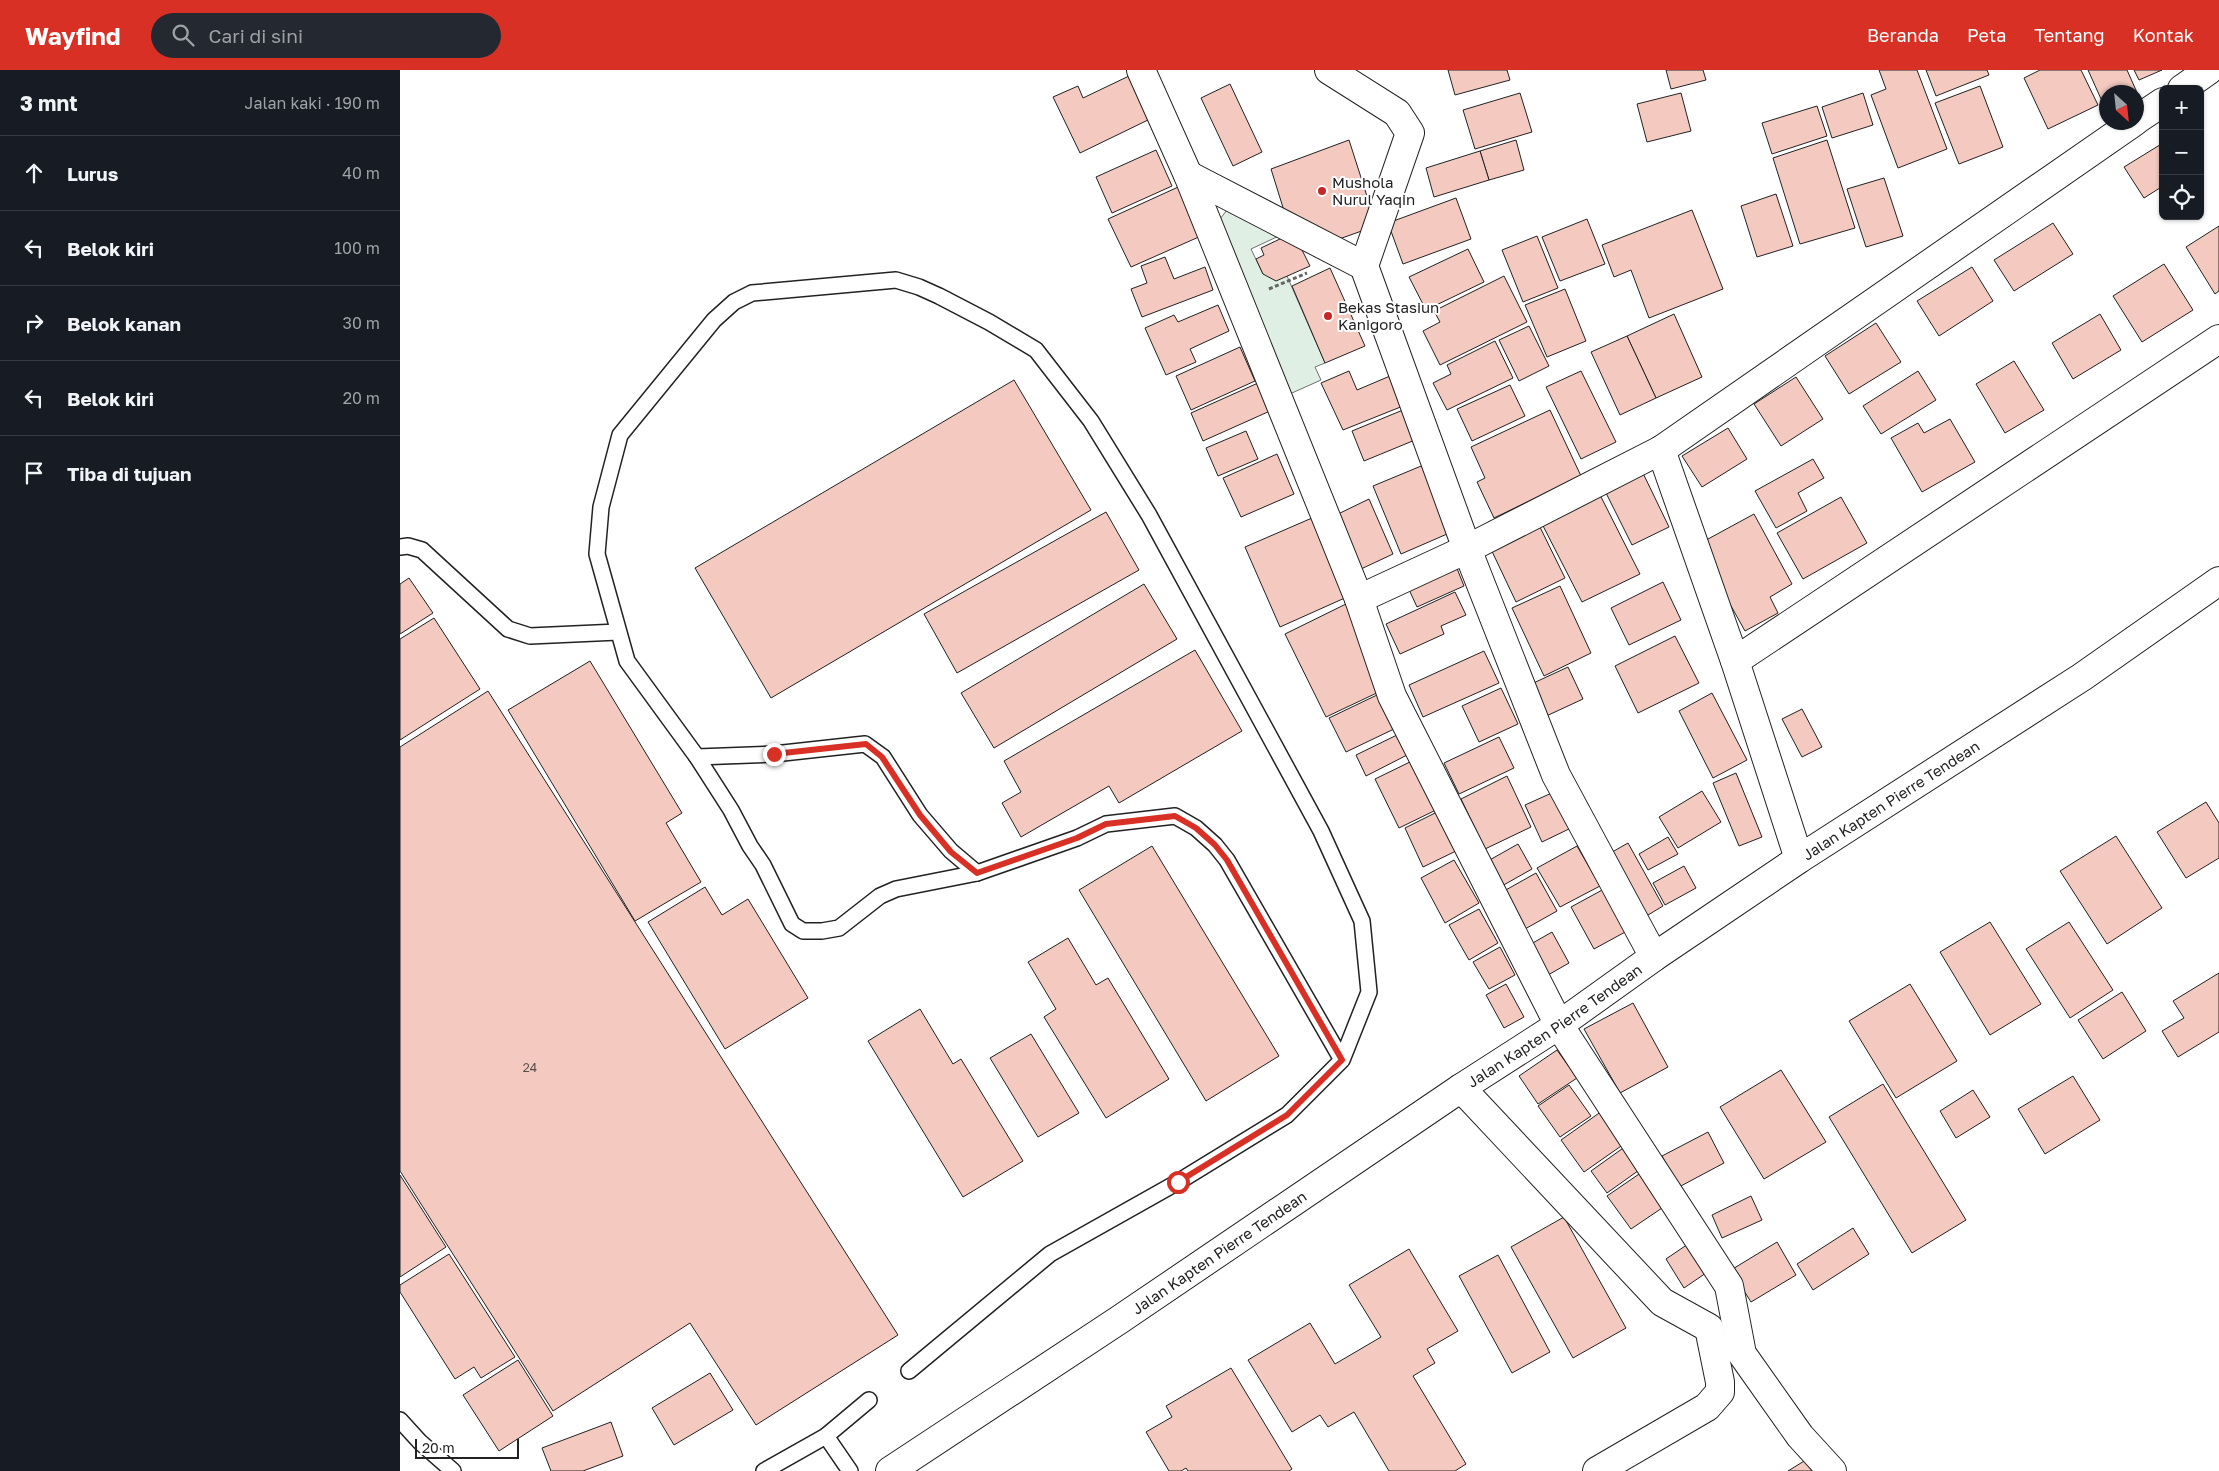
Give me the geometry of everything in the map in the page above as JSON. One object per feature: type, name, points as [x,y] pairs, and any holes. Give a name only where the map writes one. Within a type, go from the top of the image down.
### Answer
[{"type":"street","points":[[1141,70],[1188,175],[1359,598],[1392,696],[1558,1025],[1729,1286],[1742,1354]]},
{"type":"street","points":[[1329,70],[1398,112],[1410,133],[1354,261]]},
{"type":"street","points":[[2188,85],[2209,70]]},
{"type":"street","points":[[2144,116],[2159,105]]},
{"type":"street","points":[[1359,598],[1467,549],[1661,450],[2123,130]]},
{"type":"street","points":[[1188,175],[1354,261],[1556,775],[1654,957]]},
{"type":"street","points":[[1735,661],[2219,339]]},
{"type":"street","points":[[1661,450],[1735,661],[1799,860]]},
{"type":"street","name":"Jalan Kapten Pierre Tendean","points":[[890,1471],[1119,1320],[1461,1088],[1558,1025],[1654,957],[1799,860],[2082,677],[2219,581]]},
{"type":"street","points":[[1461,1088],[1662,1302],[1710,1328],[1742,1354],[1800,1436],[1832,1471]]},
{"type":"street","points":[[1597,1471],[1707,1407],[1720,1392],[1720,1382],[1710,1328]]},
{"type":"lane","points":[[909,1371],[1050,1254],[1178,1182],[1287,1115],[1342,1060],[1369,992],[1362,921],[1321,831],[1148,514],[1091,422],[1036,350],[989,322],[919,287],[896,280],[752,293],[734,302],[714,320],[620,435],[601,507],[597,554],[627,661],[697,757],[731,810],[750,846],[763,865],[792,924],[803,931],[822,931],[839,928],[880,896],[896,888],[977,873],[1077,838],[1106,824],[1175,816],[1196,828],[1215,845],[1227,860],[1342,1060]]},
{"type":"lane","points":[[400,547],[408,546],[422,550],[508,629],[530,636],[618,632]]},
{"type":"lane","points":[[697,757],[774,754],[866,744],[882,757],[920,815],[945,844],[977,873]]},
{"type":"lane","points":[[764,1471],[826,1436],[869,1400]]},
{"type":"lane","points":[[400,1420],[420,1442],[454,1471]]},
{"type":"lane","points":[[826,1436],[850,1471]]},
{"type":"path","points":[[1240,302],[1354,261]]},
{"type":"green space","points":[[1227,210],[1283,234],[1251,249],[1263,274],[1287,276],[1325,363],[1315,367],[1321,380],[1283,397],[1220,219]]},
{"type":"building","points":[[1448,70],[1507,70],[1510,80],[1455,95]]},
{"type":"building","points":[[1666,70],[1703,70],[1706,80],[1671,89]]},
{"type":"building","points":[[1879,70],[1917,70],[1947,149],[1898,168],[1871,95],[1886,89]]},
{"type":"building","points":[[1926,70],[1987,70],[1989,75],[1936,96]]},
{"type":"building","points":[[2040,70],[2081,70],[2098,105],[2048,129],[2024,78]]},
{"type":"building","points":[[2088,70],[2127,70],[2134,85],[2099,85],[2099,94]]},
{"type":"building","points":[[2134,70],[2162,70],[2139,80]]},
{"type":"building","points":[[1129,76],[1150,119],[1080,153],[1053,97],[1078,86],[1083,98]]},
{"type":"building","points":[[1230,84],[1262,152],[1233,166],[1201,98]]},
{"type":"building","points":[[1980,86],[2003,147],[1959,164],[1935,103]]},
{"type":"building","points":[[1520,93],[1532,132],[1475,149],[1463,110]]},
{"type":"building","points":[[1681,93],[1691,131],[1647,142],[1637,104]]},
{"type":"building","points":[[1863,93],[1873,125],[1832,138],[1822,107]]},
{"type":"building","points":[[1817,106],[1827,136],[1772,154],[1762,123]]},
{"type":"building","name":"Mushola Nurul Yaqin","points":[[1349,140],[1373,215],[1370,228],[1328,243],[1285,214],[1271,169]]},
{"type":"building","points":[[1516,140],[1524,170],[1489,180],[1480,151]]},
{"type":"building","points":[[1827,140],[1855,228],[1800,244],[1773,158]]},
{"type":"building","points":[[2159,145],[2159,189],[2144,198],[2124,167]]},
{"type":"building","points":[[1156,150],[1172,186],[1112,213],[1096,177]]},
{"type":"building","points":[[1480,151],[1489,180],[1434,197],[1426,168]]},
{"type":"building","points":[[1884,178],[1903,236],[1866,247],[1847,189]]},
{"type":"building","points":[[1187,183],[1201,236],[1131,267],[1108,219]]},
{"type":"building","points":[[1776,194],[1793,246],[1757,257],[1741,206]]},
{"type":"building","points":[[1456,198],[1471,239],[1403,264],[1388,223]]},
{"type":"building","points":[[1692,210],[1723,289],[1649,318],[1631,270],[1614,277],[1602,245]]},
{"type":"building","points":[[1587,219],[1605,264],[1560,281],[1542,237]]},
{"type":"building","points":[[2053,223],[2073,254],[2014,291],[1994,260]]},
{"type":"building","points":[[2219,226],[2219,291],[2215,294],[2186,247]]},
{"type":"building","points":[[1537,236],[1558,288],[1523,302],[1502,250]]},
{"type":"building","points":[[1282,238],[1301,248],[1310,266],[1276,281],[1263,274],[1256,259],[1264,255],[1261,248]]},
{"type":"building","points":[[1468,249],[1484,282],[1426,310],[1409,277]]},
{"type":"building","points":[[1165,257],[1174,279],[1205,267],[1213,290],[1142,317],[1131,289],[1147,283],[1141,266]]},
{"type":"building","points":[[2164,264],[2193,310],[2142,342],[2113,296]]},
{"type":"building","points":[[1972,267],[1993,301],[1939,336],[1917,301]]},
{"type":"building","name":"Bekas Stasiun Kanigoro","points":[[1330,268],[1365,346],[1325,363],[1292,286]]},
{"type":"building","points":[[1504,276],[1527,322],[1440,365],[1423,331],[1440,322],[1434,311]]},
{"type":"building","points":[[1565,289],[1586,341],[1547,357],[1525,305]]},
{"type":"building","points":[[1218,305],[1229,331],[1190,349],[1196,362],[1166,375],[1145,328],[1174,315],[1178,322]]},
{"type":"building","points":[[1674,314],[1702,377],[1656,398],[1627,336]]},
{"type":"building","points":[[2100,314],[2121,350],[2073,379],[2052,343]]},
{"type":"building","points":[[1876,323],[1901,362],[1849,394],[1825,356]]},
{"type":"building","points":[[1529,326],[1549,366],[1519,381],[1499,340]]},
{"type":"building","points":[[1627,336],[1656,398],[1620,415],[1591,352]]},
{"type":"building","points":[[1495,341],[1513,378],[1447,410],[1433,383],[1451,374],[1447,365]]},
{"type":"building","points":[[1240,347],[1255,381],[1191,410],[1176,376]]},
{"type":"building","points":[[2014,361],[2044,410],[2005,433],[1976,384]]},
{"type":"building","points":[[1349,371],[1357,390],[1390,376],[1403,406],[1343,430],[1321,383]]},
{"type":"building","points":[[1581,371],[1616,442],[1581,459],[1546,387]]},
{"type":"building","points":[[1918,371],[1936,400],[1881,434],[1863,406]]},
{"type":"building","points":[[1796,377],[1823,419],[1781,446],[1754,404]]},
{"type":"building","points":[[1014,380],[1091,510],[771,698],[695,568]]},
{"type":"building","points":[[1258,383],[1270,411],[1203,441],[1191,413]]},
{"type":"building","points":[[1510,385],[1525,416],[1472,441],[1457,409]]},
{"type":"building","points":[[1403,410],[1415,440],[1364,461],[1352,431]]},
{"type":"building","points":[[1550,410],[1581,476],[1494,518],[1477,482],[1485,478],[1471,447]]},
{"type":"building","points":[[1950,419],[1975,462],[1922,492],[1891,438],[1918,423],[1924,433]]},
{"type":"building","points":[[1728,428],[1747,459],[1702,487],[1682,456]]},
{"type":"building","points":[[1246,431],[1258,459],[1218,476],[1206,448]]},
{"type":"building","points":[[1277,454],[1294,494],[1241,517],[1223,478]]},
{"type":"building","points":[[1813,459],[1824,478],[1798,493],[1807,511],[1776,528],[1755,491]]},
{"type":"building","points":[[1426,464],[1454,531],[1401,554],[1373,486]]},
{"type":"building","points":[[1641,469],[1669,527],[1632,545],[1603,487]]},
{"type":"building","points":[[1597,489],[1640,574],[1582,602],[1539,518]]},
{"type":"building","points":[[1841,497],[1867,543],[1803,579],[1777,533]]},
{"type":"building","points":[[1369,499],[1393,554],[1361,569],[1336,515]]},
{"type":"building","points":[[1106,512],[1139,570],[957,673],[924,614]]},
{"type":"building","points":[[1754,514],[1792,584],[1770,597],[1778,613],[1745,631],[1697,545]]},
{"type":"building","points":[[1312,518],[1347,597],[1280,627],[1245,547]]},
{"type":"building","points":[[1537,521],[1565,578],[1516,602],[1489,545]]},
{"type":"building","points":[[1454,561],[1464,586],[1417,607],[1406,583]]},
{"type":"building","points":[[409,578],[433,613],[400,634],[400,584]]},
{"type":"building","points":[[1663,582],[1681,620],[1629,645],[1611,608]]},
{"type":"building","points":[[1144,584],[1177,639],[994,748],[961,693]]},
{"type":"building","points":[[1560,586],[1591,653],[1544,676],[1512,608]]},
{"type":"building","points":[[1455,592],[1466,615],[1441,626],[1444,634],[1400,654],[1386,624]]},
{"type":"building","points":[[1350,602],[1383,690],[1326,717],[1285,634]]},
{"type":"building","points":[[434,618],[480,689],[400,740],[400,639]]},
{"type":"building","points":[[1675,636],[1699,683],[1638,713],[1615,666]]},
{"type":"building","points":[[1195,650],[1242,731],[1119,803],[1109,786],[1021,837],[1002,803],[1021,792],[1004,761]]},
{"type":"building","points":[[1484,651],[1499,683],[1423,717],[1409,685]]},
{"type":"building","points":[[590,661],[682,813],[666,823],[701,882],[635,921],[508,710]]},
{"type":"building","points":[[1568,667],[1583,699],[1542,718],[1527,686]]},
{"type":"building","points":[[1501,688],[1518,724],[1479,742],[1462,706]]},
{"type":"building","points":[[488,691],[898,1335],[756,1425],[690,1323],[553,1411],[400,1171],[400,747]]},
{"type":"building","points":[[1712,693],[1747,760],[1713,778],[1679,711]]},
{"type":"building","points":[[1377,695],[1394,729],[1346,752],[1329,718]]},
{"type":"building","points":[[1802,709],[1822,747],[1802,757],[1782,719]]},
{"type":"building","points":[[1399,734],[1409,754],[1366,776],[1356,755]]},
{"type":"building","points":[[1499,737],[1514,768],[1459,794],[1444,763]]},
{"type":"building","points":[[1414,760],[1438,809],[1399,828],[1375,779]]},
{"type":"building","points":[[1736,773],[1762,837],[1739,846],[1713,783]]},
{"type":"building","points":[[1507,776],[1531,827],[1485,849],[1461,799]]},
{"type":"building","points":[[1702,791],[1721,822],[1678,848],[1659,817]]},
{"type":"building","points":[[1554,792],[1571,828],[1542,842],[1525,805]]},
{"type":"building","points":[[2206,802],[2219,823],[2219,858],[2186,878],[2157,832]]},
{"type":"building","points":[[1437,812],[1456,851],[1423,867],[1405,828]]},
{"type":"building","points":[[2116,836],[2162,908],[2107,944],[2060,871]]},
{"type":"building","points":[[1668,837],[1678,854],[1648,870],[1639,854]]},
{"type":"building","points":[[1628,843],[1663,906],[1643,918],[1607,855]]},
{"type":"building","points":[[1518,844],[1532,869],[1493,891],[1479,866]]},
{"type":"building","points":[[1152,846],[1279,1056],[1206,1101],[1079,890]]},
{"type":"building","points":[[1577,846],[1600,886],[1560,907],[1537,868]]},
{"type":"building","points":[[1454,860],[1479,903],[1445,923],[1421,878]]},
{"type":"building","points":[[1684,866],[1696,888],[1665,905],[1653,883]]},
{"type":"building","points":[[1536,873],[1557,911],[1525,929],[1504,891]]},
{"type":"building","points":[[705,887],[722,915],[748,899],[808,998],[725,1049],[648,922]]},
{"type":"building","points":[[1604,889],[1627,931],[1594,949],[1571,907]]},
{"type":"building","points":[[1479,909],[1498,943],[1469,960],[1449,925]]},
{"type":"building","points":[[1990,922],[2041,1004],[1990,1035],[1940,952]]},
{"type":"building","points":[[2069,922],[2113,990],[2070,1018],[2026,949]]},
{"type":"building","points":[[1552,932],[1569,963],[1548,975],[1531,944]]},
{"type":"building","points":[[1068,938],[1096,985],[1108,978],[1169,1079],[1106,1118],[1044,1017],[1056,1009],[1028,962]]},
{"type":"building","points":[[1500,947],[1515,975],[1489,989],[1473,962]]},
{"type":"building","points":[[2219,973],[2219,1032],[2178,1057],[2162,1031],[2184,1018],[2173,1001]]},
{"type":"building","points":[[1506,984],[1524,1017],[1504,1028],[1486,995]]},
{"type":"building","points":[[1910,984],[1957,1061],[1896,1098],[1849,1021]]},
{"type":"building","points":[[2122,992],[2146,1031],[2103,1059],[2078,1020]]},
{"type":"building","points":[[1633,1003],[1668,1067],[1620,1093],[1584,1029]]},
{"type":"building","points":[[920,1009],[953,1064],[961,1059],[1023,1161],[963,1197],[868,1041]]},
{"type":"building","points":[[1031,1034],[1079,1113],[1038,1137],[990,1058]]},
{"type":"building","points":[[1557,1050],[1577,1078],[1538,1104],[1519,1076]]},
{"type":"building","points":[[1781,1070],[1826,1142],[1764,1179],[1720,1107]]},
{"type":"building","points":[[2073,1076],[2100,1120],[2045,1154],[2018,1109]]},
{"type":"building","points":[[1883,1084],[1966,1220],[1912,1253],[1829,1117]]},
{"type":"building","points":[[1569,1085],[1591,1116],[1560,1137],[1538,1106]]},
{"type":"building","points":[[1973,1090],[1990,1117],[1956,1138],[1940,1111]]},
{"type":"building","points":[[1602,1111],[1624,1144],[1584,1172],[1561,1140]]},
{"type":"building","points":[[1708,1132],[1724,1163],[1679,1187],[1662,1156]]},
{"type":"building","points":[[1626,1146],[1642,1168],[1607,1193],[1591,1171]]},
{"type":"building","points":[[1642,1172],[1665,1206],[1631,1229],[1607,1196]]},
{"type":"building","points":[[400,1175],[446,1247],[400,1277]]},
{"type":"building","points":[[1751,1196],[1762,1220],[1722,1238],[1712,1215]]},
{"type":"building","points":[[1564,1217],[1626,1328],[1573,1358],[1511,1247]]},
{"type":"building","points":[[1853,1228],[1869,1254],[1813,1290],[1797,1264]]},
{"type":"building","points":[[1777,1242],[1796,1275],[1751,1302],[1731,1270]]},
{"type":"building","points":[[1688,1244],[1706,1273],[1684,1288],[1666,1259]]},
{"type":"building","points":[[1409,1249],[1458,1331],[1427,1349],[1435,1363],[1413,1376],[1466,1464],[1455,1471],[1389,1471],[1354,1412],[1328,1427],[1320,1415],[1292,1432],[1248,1360],[1310,1323],[1335,1364],[1381,1337],[1349,1285]]},
{"type":"building","points":[[449,1254],[515,1357],[481,1378],[474,1367],[455,1379],[400,1292],[400,1285]]},
{"type":"building","points":[[1498,1255],[1550,1352],[1512,1373],[1459,1276]]},
{"type":"building","points":[[518,1360],[553,1416],[499,1451],[463,1395]]},
{"type":"building","points":[[1231,1368],[1292,1469],[1289,1471],[1188,1471],[1186,1468],[1181,1471],[1169,1471],[1146,1432],[1172,1417],[1166,1406]]},
{"type":"building","points":[[710,1373],[733,1410],[674,1445],[652,1408]]},
{"type":"building","points":[[611,1422],[623,1456],[583,1471],[551,1471],[542,1448]]},
{"type":"building","points":[[1809,1458],[1816,1471],[1788,1471]]},
{"type":"place","name":"Mushola Nurul Yaqin","points":[[1322,191]]},
{"type":"place","name":"Bekas Stasiun Kanigoro","points":[[1328,316]]},
{"type":"route","points":[[774,754],[866,744],[882,757],[920,815],[951,852],[977,873],[1077,838],[1106,824],[1175,816],[1196,828],[1215,845],[1227,860],[1342,1060],[1287,1115],[1178,1182]]}]
